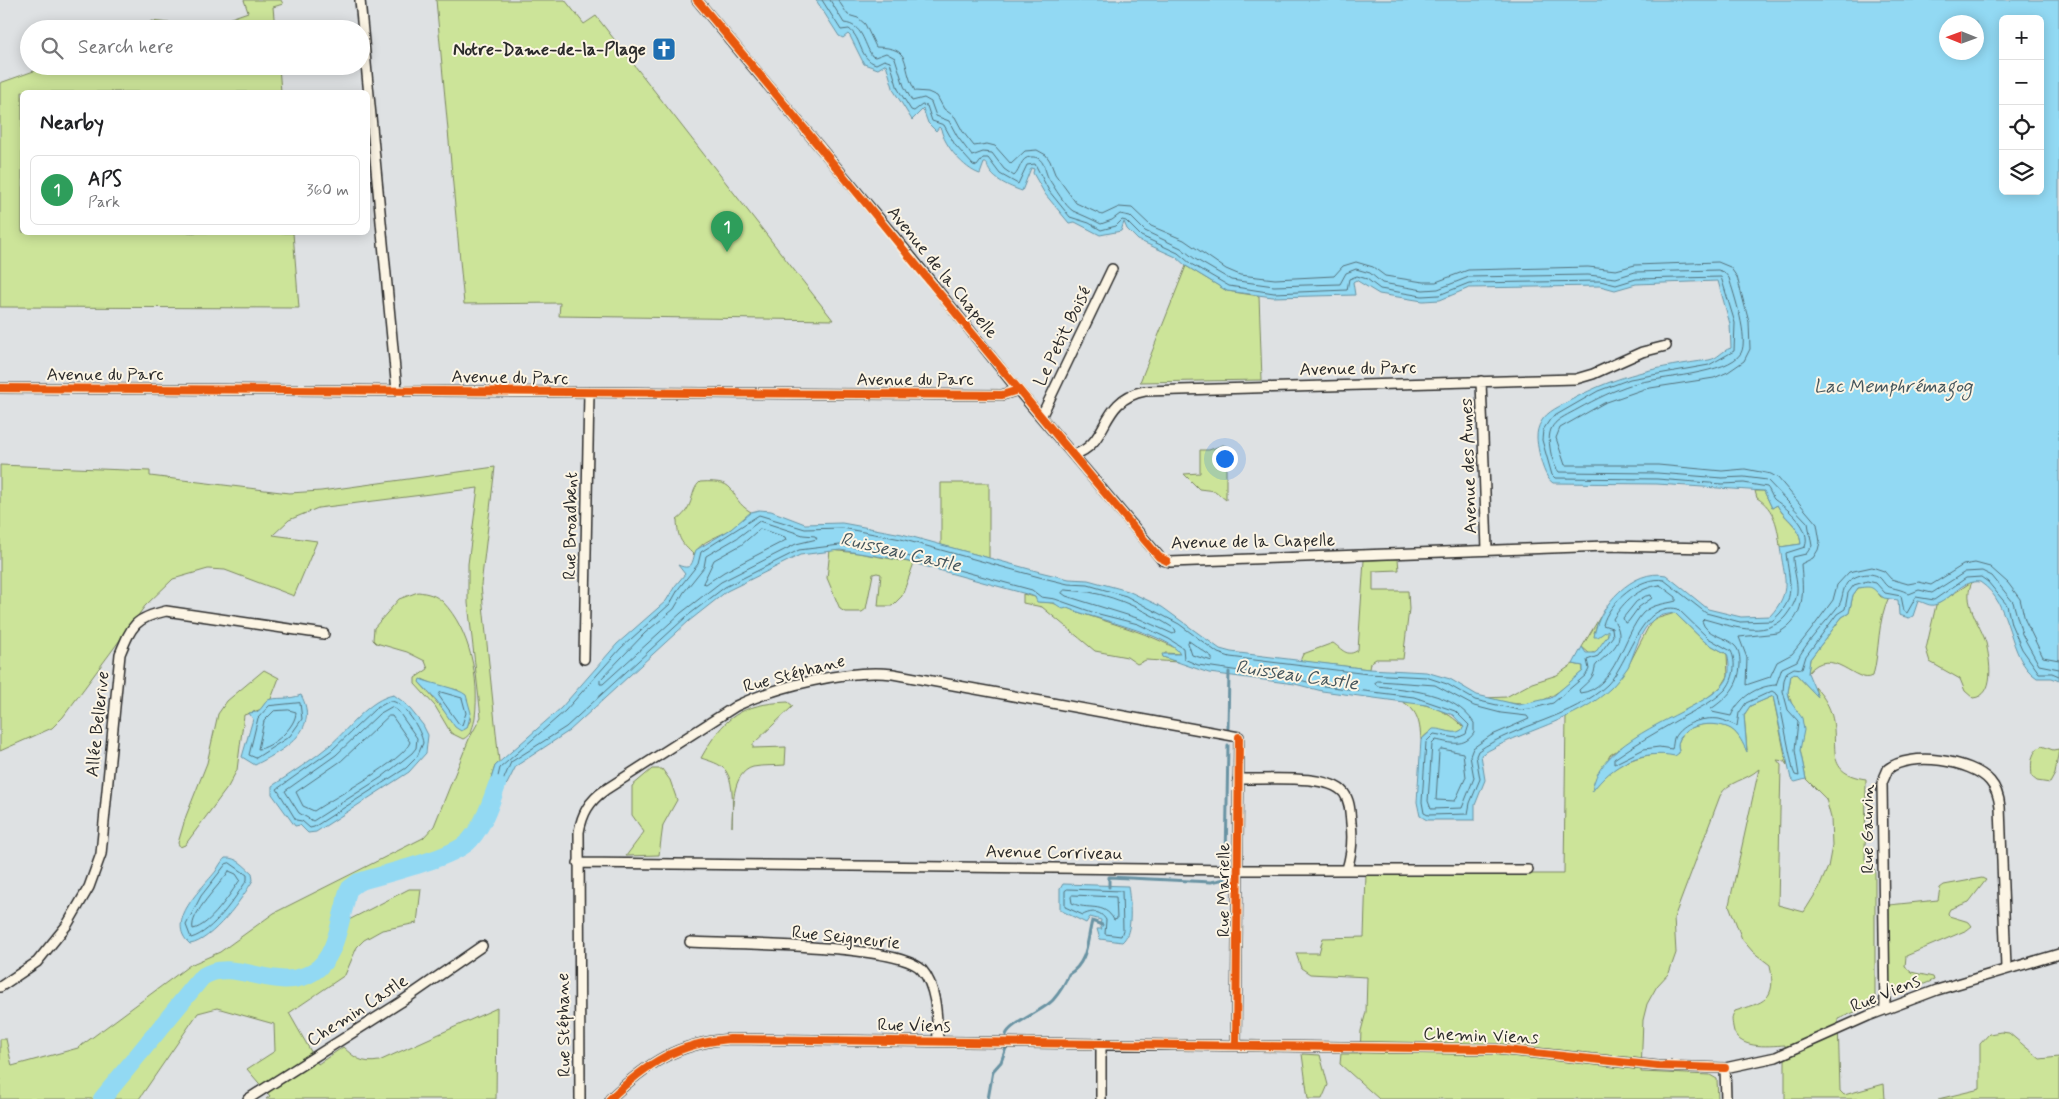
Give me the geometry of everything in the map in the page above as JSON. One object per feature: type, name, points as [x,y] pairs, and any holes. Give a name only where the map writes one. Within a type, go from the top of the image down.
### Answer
[{"type":"street","points":[[360,0],[362,20]]},
{"type":"street","name":"Avenue de la Chapelle","points":[[697,0],[908,253],[1018,390],[1156,554],[1167,562],[1487,549],[1639,546],[1712,548]]},
{"type":"street","points":[[367,75],[369,90]]},
{"type":"street","points":[[370,105],[397,390]]},
{"type":"street","name":"Le Petit Boisé","points":[[1041,417],[1112,269]]},
{"type":"street","name":"Avenue du Parc","points":[[1074,455],[1086,450],[1094,442],[1108,415],[1120,401],[1130,395],[1145,391],[1585,377],[1642,352],[1666,346]]},
{"type":"street","name":"Avenue des Aunes","points":[[1481,381],[1487,549]]},
{"type":"street","name":"Avenue du Parc","points":[[0,388],[1002,395],[1018,390]]},
{"type":"street","name":"Rue Broadbent","points":[[584,659],[589,392]]},
{"type":"street","name":"Allée Bellerive","points":[[0,987],[37,962],[67,925],[89,887],[101,854],[120,654],[129,632],[144,616],[166,611],[324,634]]},
{"type":"street","name":"Rue Stéphane","points":[[580,1099],[578,863],[580,822],[589,804],[605,790],[742,704],[759,696],[836,676],[865,672],[894,674],[1239,737]]},
{"type":"street","name":"Rue Marielle","points":[[1236,1044],[1239,737]]},
{"type":"street","name":"Rue Gauvin","points":[[1885,1010],[1882,783],[1888,769],[1904,760],[1925,759],[1958,765],[1985,776],[1996,789],[2000,807],[2006,968]]},
{"type":"street","points":[[1238,779],[1316,781],[1332,784],[1339,788],[1344,793],[1350,807],[1352,841],[1347,869]]},
{"type":"street","name":"Avenue Corriveau","points":[[578,863],[1238,870],[1528,870]]},
{"type":"street","name":"Rue Seigneurie","points":[[690,942],[859,952],[895,957],[911,962],[921,969],[928,980],[935,1010],[938,1040]]},
{"type":"street","name":"Chemin Castle","points":[[248,1099],[417,991],[482,946]]},
{"type":"street","name":"Rue Viens","points":[[1725,1068],[1776,1057],[1885,1010],[1937,990],[2006,968],[2059,954]]},
{"type":"street","name":"Rue Viens","points":[[610,1099],[642,1070],[659,1060],[677,1050],[712,1040],[750,1038],[1236,1044]]},
{"type":"street","points":[[1101,1043],[1101,1099]]},
{"type":"street","name":"Chemin Viens","points":[[1236,1044],[1496,1049],[1658,1066],[1725,1068]]},
{"type":"street","points":[[1725,1068],[1726,1099]]},
{"type":"green space","points":[[244,0],[281,0],[283,4],[273,7],[274,20],[225,20],[248,12]]},
{"type":"green space","points":[[436,0],[565,0],[584,24],[596,16],[833,320],[559,316],[560,303],[464,304]]},
{"type":"green space","points":[[23,75],[280,75],[281,90],[20,90],[20,235],[293,235],[299,308],[0,307],[0,83]]},
{"type":"green space","points":[[1186,266],[1227,291],[1259,296],[1262,380],[1140,382]]},
{"type":"green space","points":[[1223,445],[1226,446],[1226,500],[1215,491],[1199,489],[1184,474],[1200,473],[1200,450],[1209,450]]},
{"type":"green space","points":[[0,465],[150,471],[150,476],[289,493],[321,491],[495,467],[481,585],[499,762],[495,766],[484,801],[489,808],[488,812],[476,834],[461,848],[434,860],[358,882],[349,889],[341,924],[409,889],[421,889],[417,923],[382,930],[364,940],[357,947],[345,975],[289,1013],[318,1064],[343,1047],[363,1061],[379,1061],[497,1008],[496,1099],[266,1099],[270,1096],[247,1069],[275,1051],[274,1024],[217,1008],[198,1013],[139,1099],[0,1099],[0,1039],[6,1039],[12,1066],[78,1048],[190,965],[220,952],[274,913],[423,838],[434,826],[469,739],[481,717],[468,603],[468,564],[478,488],[318,508],[289,520],[273,535],[317,541],[294,596],[225,570],[208,569],[173,579],[145,606],[63,717],[52,728],[0,751]]},
{"type":"green space","points":[[700,482],[722,483],[728,486],[738,501],[751,512],[733,528],[701,546],[694,555],[681,540],[677,520],[687,509],[694,490]]},
{"type":"green space","points":[[941,483],[989,483],[989,558],[941,545]]},
{"type":"green space","points":[[1755,491],[1764,491],[1772,508],[1777,505],[1795,527],[1801,544],[1780,547],[1772,513],[1757,498]]},
{"type":"green space","points":[[830,550],[914,563],[902,596],[892,606],[878,606],[881,574],[877,573],[873,574],[866,609],[862,612],[845,612],[840,609],[827,578]]},
{"type":"green space","points":[[1398,559],[1399,570],[1373,571],[1373,591],[1408,591],[1409,609],[1403,659],[1376,659],[1370,663],[1369,669],[1300,661],[1303,654],[1333,643],[1348,653],[1358,650],[1364,560]]},
{"type":"green space","points":[[1973,581],[1970,588],[1970,604],[1986,643],[1990,676],[1985,691],[1980,696],[1973,698],[1965,691],[1960,679],[1930,662],[1926,649],[1936,605]]},
{"type":"green space","points":[[1869,585],[1881,597],[1889,597],[1882,616],[1873,676],[1866,678],[1859,676],[1835,663],[1826,662],[1817,665],[1808,673],[1810,659],[1842,617],[1849,613],[1853,595],[1858,588]]},
{"type":"green space","points":[[418,592],[434,596],[443,602],[460,627],[471,656],[476,687],[474,723],[466,738],[463,739],[451,733],[435,706],[415,684],[415,678],[428,669],[425,661],[407,652],[376,643],[373,640],[374,628],[399,599]],"holes":[[[422,679],[438,686],[458,690],[471,720],[464,730],[446,713],[419,682]]]},
{"type":"green space","points":[[1023,594],[1035,597],[1039,602],[1058,605],[1155,638],[1177,649],[1180,654],[1165,653],[1163,657],[1178,662],[1146,660],[1137,664],[1127,657],[1095,651],[1042,607],[1023,603]]},
{"type":"green space","points":[[1675,613],[1705,642],[1727,654],[1728,676],[1722,686],[1707,698],[1634,739],[1610,755],[1593,790],[1610,772],[1631,760],[1654,754],[1679,753],[1678,744],[1683,735],[1695,726],[1712,724],[1728,727],[1738,735],[1747,750],[1744,715],[1750,706],[1773,696],[1787,765],[1784,761],[1777,760],[1781,765],[1778,905],[1804,912],[1819,888],[1828,867],[1832,846],[1831,818],[1826,799],[1806,779],[1800,750],[1799,714],[1793,708],[1788,692],[1791,675],[1795,673],[1817,696],[1815,687],[1831,713],[1834,724],[1835,755],[1838,764],[1843,771],[1852,776],[1866,779],[1865,860],[1875,870],[1875,998],[1869,1006],[1838,1019],[1840,1091],[1844,1095],[1884,1084],[1885,1099],[1785,1099],[1785,1045],[1753,1045],[1740,1040],[1735,1034],[1732,1020],[1735,1011],[1761,1002],[1770,993],[1772,986],[1770,965],[1753,952],[1742,939],[1729,905],[1759,769],[1727,787],[1720,796],[1674,918],[1676,953],[1669,973],[1657,986],[1647,1004],[1643,1020],[1641,1072],[1710,1075],[1717,1079],[1718,1099],[1379,1099],[1340,1064],[1341,1054],[1360,1054],[1361,1031],[1366,1012],[1367,977],[1310,974],[1301,968],[1296,953],[1319,953],[1323,938],[1364,937],[1366,874],[1564,874],[1566,716],[1611,688],[1627,668],[1652,620]]},
{"type":"green space","points":[[1600,617],[1594,633],[1609,629],[1608,633],[1600,647],[1590,654],[1582,647]]},
{"type":"green space","points":[[1573,664],[1583,666],[1583,671],[1549,698],[1528,704],[1516,704],[1485,698],[1506,697],[1532,683],[1557,675]]},
{"type":"green space","points":[[264,670],[279,678],[271,699],[266,702],[262,709],[244,715],[237,770],[228,787],[185,845],[180,847],[178,843],[186,816],[207,763],[218,714],[227,701]]},
{"type":"green space","points":[[1399,700],[1418,703],[1442,711],[1464,728],[1457,733],[1433,731],[1421,740],[1420,727],[1414,711]]},
{"type":"green space","points":[[788,702],[793,706],[753,744],[753,748],[786,747],[785,765],[753,767],[741,776],[733,802],[732,827],[732,798],[729,777],[721,766],[701,758],[718,732],[735,715],[757,706]]},
{"type":"green space","points":[[2042,746],[2053,750],[2059,749],[2055,774],[2050,783],[2037,781],[2032,777],[2033,755]]},
{"type":"green space","points":[[652,769],[662,769],[670,780],[677,800],[663,825],[659,855],[626,856],[644,832],[632,815],[632,786]]},
{"type":"green space","points":[[1982,878],[1986,880],[1969,902],[1950,909],[1948,913],[1949,916],[1969,922],[1972,926],[1967,930],[1906,956],[1905,967],[1911,972],[1933,977],[1934,980],[1922,985],[1893,989],[1889,985],[1889,905],[1938,900],[1940,888],[1944,885]]},
{"type":"green space","points":[[2009,1033],[2040,1059],[2059,1057],[2059,1099],[1938,1099],[1980,1089],[1980,1044],[1989,1034]]},
{"type":"green space","points":[[1302,1054],[1320,1055],[1328,1085],[1322,1099],[1308,1099]]},
{"type":"water","name":"Lac Memphrémagog","points":[[816,0],[2059,0],[2059,681],[2052,678],[2037,678],[2027,669],[2014,645],[1999,603],[1980,582],[1973,582],[1961,587],[1940,603],[1934,605],[1918,601],[1913,616],[1909,618],[1899,615],[1898,600],[1884,598],[1871,587],[1858,588],[1853,595],[1849,613],[1842,617],[1810,659],[1808,673],[1818,697],[1795,673],[1791,675],[1788,692],[1790,701],[1802,718],[1804,730],[1800,750],[1806,779],[1795,782],[1791,779],[1773,696],[1750,706],[1744,715],[1747,752],[1739,736],[1725,726],[1710,724],[1694,727],[1682,735],[1678,744],[1679,753],[1675,756],[1651,755],[1629,761],[1618,766],[1592,792],[1596,776],[1605,762],[1618,750],[1650,729],[1710,696],[1719,689],[1728,677],[1729,665],[1727,654],[1705,642],[1675,613],[1667,614],[1655,618],[1648,624],[1641,635],[1628,667],[1613,686],[1597,699],[1582,709],[1497,746],[1481,755],[1485,780],[1475,805],[1475,820],[1427,820],[1420,816],[1417,802],[1421,740],[1433,729],[1454,732],[1461,730],[1464,727],[1453,715],[1426,705],[1322,691],[1295,684],[1209,673],[1163,657],[1162,654],[1180,654],[1161,640],[1128,627],[1067,608],[1063,609],[1054,603],[1037,602],[1035,597],[1030,595],[902,560],[840,550],[800,555],[727,591],[689,621],[569,731],[516,766],[507,784],[501,790],[497,805],[489,808],[484,801],[495,766],[561,708],[617,644],[666,601],[685,574],[678,565],[683,567],[690,566],[696,550],[731,529],[751,512],[759,510],[771,511],[805,524],[842,523],[902,534],[1040,572],[1069,579],[1088,580],[1128,591],[1162,607],[1220,649],[1231,652],[1369,669],[1426,672],[1450,679],[1477,695],[1519,705],[1551,698],[1583,671],[1583,666],[1573,664],[1582,647],[1586,653],[1595,653],[1608,635],[1608,630],[1598,637],[1594,637],[1602,613],[1619,592],[1641,577],[1654,574],[1666,575],[1708,609],[1741,617],[1770,616],[1782,599],[1785,576],[1780,547],[1801,544],[1800,537],[1798,531],[1777,505],[1772,508],[1764,491],[1657,484],[1553,483],[1546,474],[1539,452],[1537,433],[1541,422],[1550,412],[1571,400],[1622,378],[1656,369],[1709,360],[1731,348],[1730,324],[1718,281],[1636,284],[1615,290],[1600,286],[1469,288],[1440,300],[1423,301],[1379,294],[1356,280],[1353,282],[1355,295],[1273,297],[1227,291],[1186,266],[1176,257],[1138,240],[1127,229],[1124,222],[1121,231],[1100,235],[1075,222],[1069,223],[1045,194],[1033,173],[1034,169],[1031,168],[1022,191],[995,177],[988,168],[987,163],[984,163],[980,174],[974,171],[961,162],[950,149],[941,129],[939,127],[936,131],[928,123],[923,109],[912,120],[894,91],[886,64],[878,69],[864,64],[850,36],[848,34],[843,38],[839,36]]},
{"type":"water","points":[[420,679],[457,690],[466,695],[471,713],[467,728],[461,731],[455,727],[437,701],[419,682]]},
{"type":"water","points":[[301,695],[306,708],[306,719],[296,738],[287,746],[255,765],[242,757],[253,719],[249,713],[257,712],[268,700]]},
{"type":"water","points":[[394,695],[406,704],[423,725],[428,735],[426,753],[409,772],[316,832],[308,833],[300,825],[295,826],[272,794],[272,786],[330,745],[376,702]]},
{"type":"water","points":[[225,858],[237,860],[252,873],[253,880],[226,918],[208,935],[190,944],[183,935],[181,925],[183,916],[195,896]]},
{"type":"water","points":[[1063,884],[1128,886],[1130,924],[1126,938],[1122,942],[1100,939],[1097,929],[1102,929],[1100,926],[1101,920],[1090,917],[1086,923],[1060,910],[1060,889]]},
{"type":"waterway","points":[[1228,728],[1229,672]]},
{"type":"waterway","points":[[1226,861],[1228,745]]},
{"type":"waterway","name":"Ruisseau Castle","points":[[102,1099],[202,977],[215,971],[228,970],[285,979],[299,978],[313,972],[326,960],[334,943],[349,889],[358,882],[435,859],[462,847],[470,840],[479,827],[497,785]]},
{"type":"waterway","points":[[1109,887],[1109,877],[1211,882],[1225,879]]},
{"type":"waterway","points":[[1006,1035],[1013,1026],[1042,1009],[1053,1000],[1069,974],[1080,964],[1088,943],[1092,921],[1102,925]]},
{"type":"waterway","points":[[988,1099],[993,1071],[1001,1062],[1006,1048]]},
{"type":"cycle path","points":[[697,0],[1100,488],[1159,557],[1167,561]]},
{"type":"cycle path","points":[[0,388],[1002,395],[1018,390]]},
{"type":"cycle path","points":[[1236,1044],[1239,737]]},
{"type":"cycle path","points":[[610,1099],[637,1075],[664,1057],[695,1045],[730,1039],[1496,1049],[1658,1066],[1725,1068]]},
{"type":"place","name":"Notre-Dame-de-la-Plage","points":[[664,49]]},
{"type":"place","name":"APS","points":[[727,252]]}]
